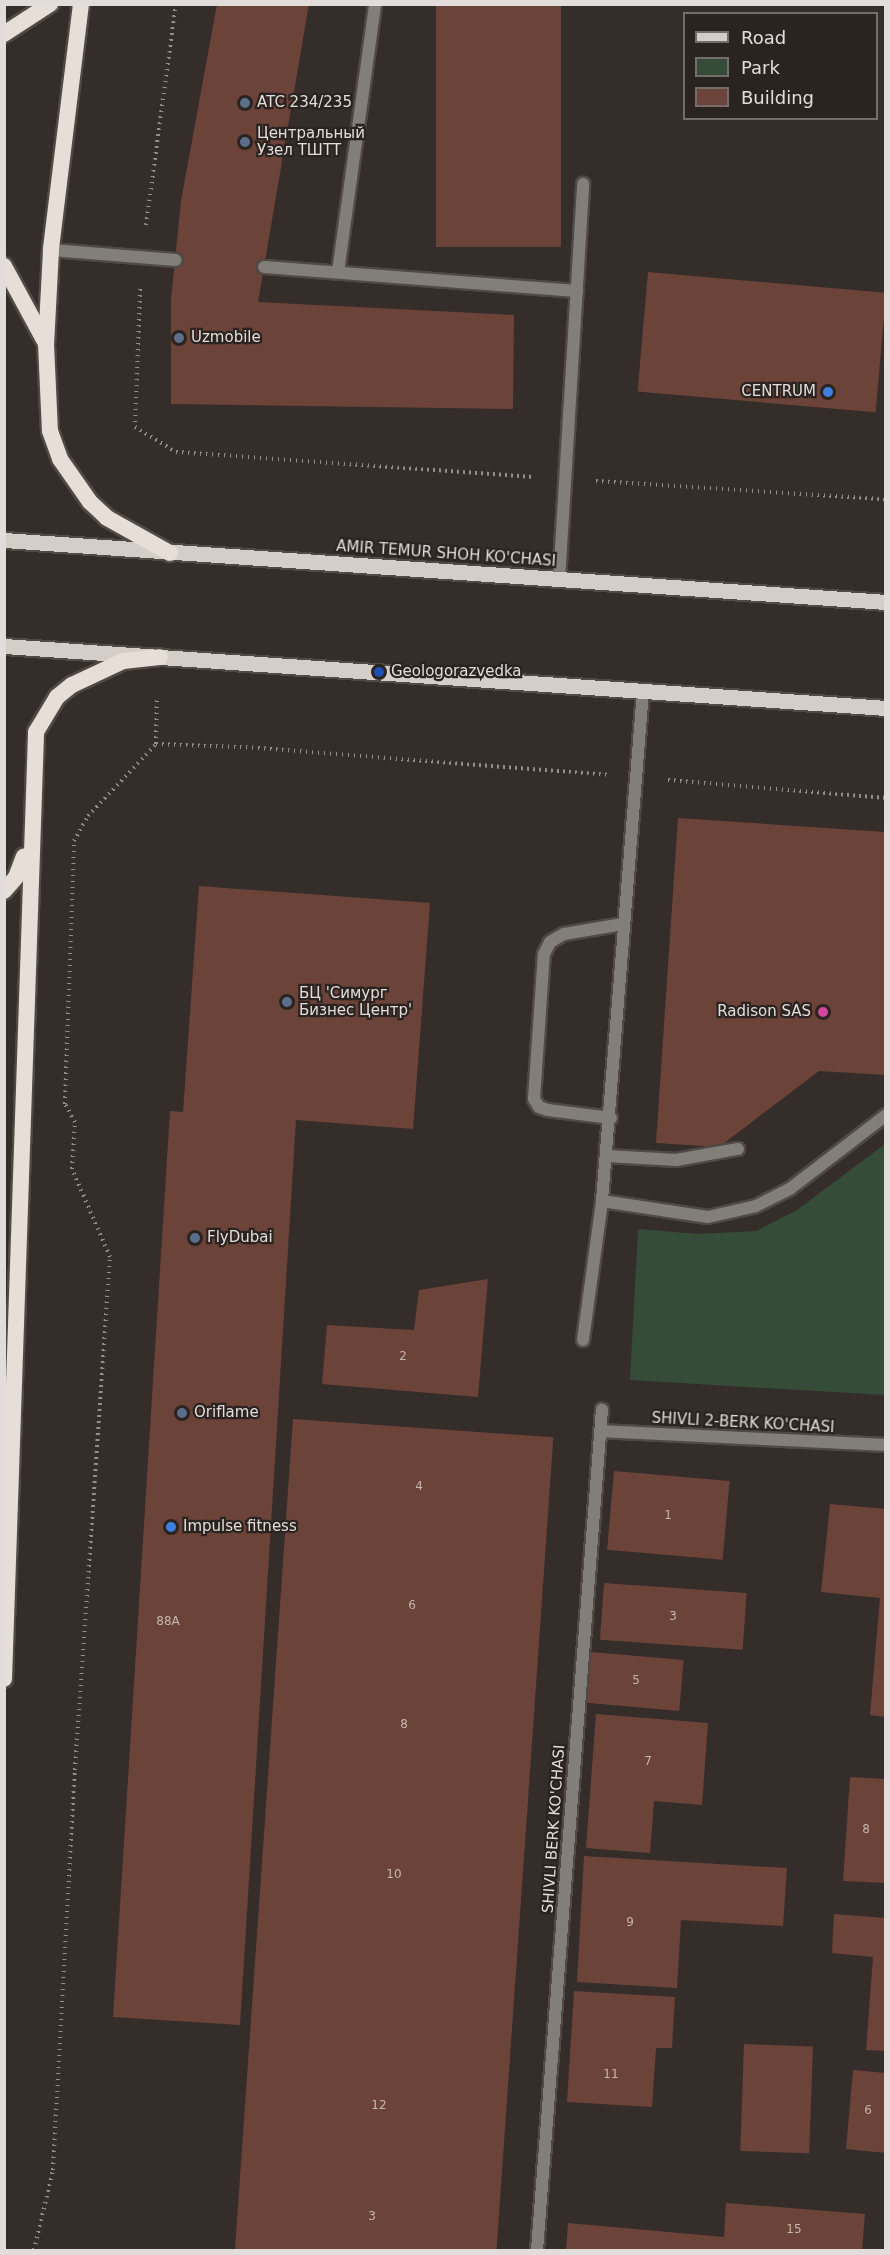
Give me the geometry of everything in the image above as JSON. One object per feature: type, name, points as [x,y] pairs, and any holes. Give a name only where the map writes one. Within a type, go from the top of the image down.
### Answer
[{"type":"highway","points":[[4,34],[50,4]]},
{"type":"highway","points":[[81,4],[51,250],[46,344],[50,431],[75,485],[107,518],[170,554]]},
{"type":"highway","points":[[4,266],[46,344]]},
{"type":"highway","points":[[4,1679],[29,838],[36,732],[57,697],[104,668],[160,657]]},
{"type":"highway","points":[[4,891],[16,877],[29,838]]},
{"type":"highway","points":[[4,1178],[18,1205]]},
{"type":"main road","name":"AMIR TEMUR SHOH KO'CHASI","points":[[4,540],[170,554],[885,602]]},
{"type":"main road","points":[[4,646],[885,708]]},
{"type":"street","points":[[338,272],[375,4]]},
{"type":"street","points":[[559,580],[583,184]]},
{"type":"street","points":[[51,250],[176,260]]},
{"type":"street","points":[[264,267],[577,291]]},
{"type":"street","points":[[583,1340],[611,1118],[623,924],[643,690]]},
{"type":"street","points":[[611,1118],[548,1110],[539,1107],[534,1099],[544,954],[550,942],[564,934],[623,924]]},
{"type":"street","points":[[602,1201],[708,1217],[756,1206],[791,1188],[885,1115]]},
{"type":"street","points":[[607,1156],[676,1160],[738,1149]]},
{"type":"street","name":"SHIVLI BERK KO'CHASI","points":[[537,2250],[602,1410]]},
{"type":"street","name":"SHIVLI 2-BERK KO'CHASI","points":[[600,1431],[885,1445]]},
{"type":"path","points":[[176,452],[565,480],[885,499]]},
{"type":"path","points":[[34,2250],[53,2170],[74,1781],[110,1257],[72,1169],[75,1122],[65,1104],[74,841],[88,816],[156,744],[157,699]]},
{"type":"path","points":[[156,744],[270,749],[885,798]]},
{"type":"green space","points":[[885,1144],[885,1395],[630,1380],[638,1229],[698,1234],[756,1231],[797,1210]]},
{"type":"building","points":[[217,4],[309,4],[258,302],[514,315],[513,409],[171,404],[171,300],[181,201]]},
{"type":"building","points":[[436,4],[561,4],[561,247],[436,247]]},
{"type":"building","points":[[648,272],[886,293],[876,412],[638,392]]},
{"type":"building","points":[[678,818],[886,832],[886,1075],[819,1071],[719,1147],[656,1143]]},
{"type":"building","points":[[199,886],[430,903],[413,1129],[296,1120],[240,2025],[113,2017],[170,1111],[183,1112]]},
{"type":"building","points":[[488,1279],[478,1397],[322,1384],[327,1325],[414,1330],[419,1290]]},
{"type":"building","points":[[293,1419],[553,1437],[497,2250],[235,2250]]},
{"type":"building","points":[[614,1471],[730,1481],[723,1560],[607,1550]]},
{"type":"building","points":[[830,1504],[886,1509],[886,1717],[870,1715],[880,1598],[821,1592]]},
{"type":"building","points":[[604,1583],[747,1593],[743,1650],[600,1640]]},
{"type":"building","points":[[591,1652],[684,1660],[679,1711],[587,1703]]},
{"type":"building","points":[[596,1714],[708,1723],[702,1805],[654,1801],[650,1853],[586,1848]]},
{"type":"building","points":[[850,1777],[886,1779],[886,1883],[843,1881]]},
{"type":"building","points":[[584,1856],[787,1868],[783,1926],[681,1920],[677,1988],[577,1982]]},
{"type":"building","points":[[834,1914],[886,1918],[886,2051],[866,2050],[873,1957],[832,1953]]},
{"type":"building","points":[[574,1991],[675,1997],[672,2048],[656,2048],[652,2107],[567,2102]]},
{"type":"building","points":[[744,2044],[813,2046],[809,2153],[740,2151]]},
{"type":"building","points":[[853,2070],[886,2073],[886,2153],[846,2149]]},
{"type":"building","points":[[726,2203],[865,2214],[862,2250],[566,2250],[568,2223],[724,2237]]},
{"type":"place","name":"ATC 234/235","points":[[245,103]]},
{"type":"place","name":"Центральный Узел ТШТТ","points":[[245,142]]},
{"type":"place","name":"Uzmobile","points":[[179,338]]},
{"type":"place","name":"CENTRUM","points":[[828,392]]},
{"type":"place","name":"Geologorazvedka","points":[[379,672]]},
{"type":"place","name":"БЦ 'Симург Бизнес Центр'","points":[[287,1002]]},
{"type":"place","name":"Radison SAS","points":[[823,1012]]},
{"type":"place","name":"FlyDubai","points":[[195,1238]]},
{"type":"place","name":"Oriflame","points":[[182,1413]]},
{"type":"place","name":"Impulse fitness","points":[[171,1527]]}]
